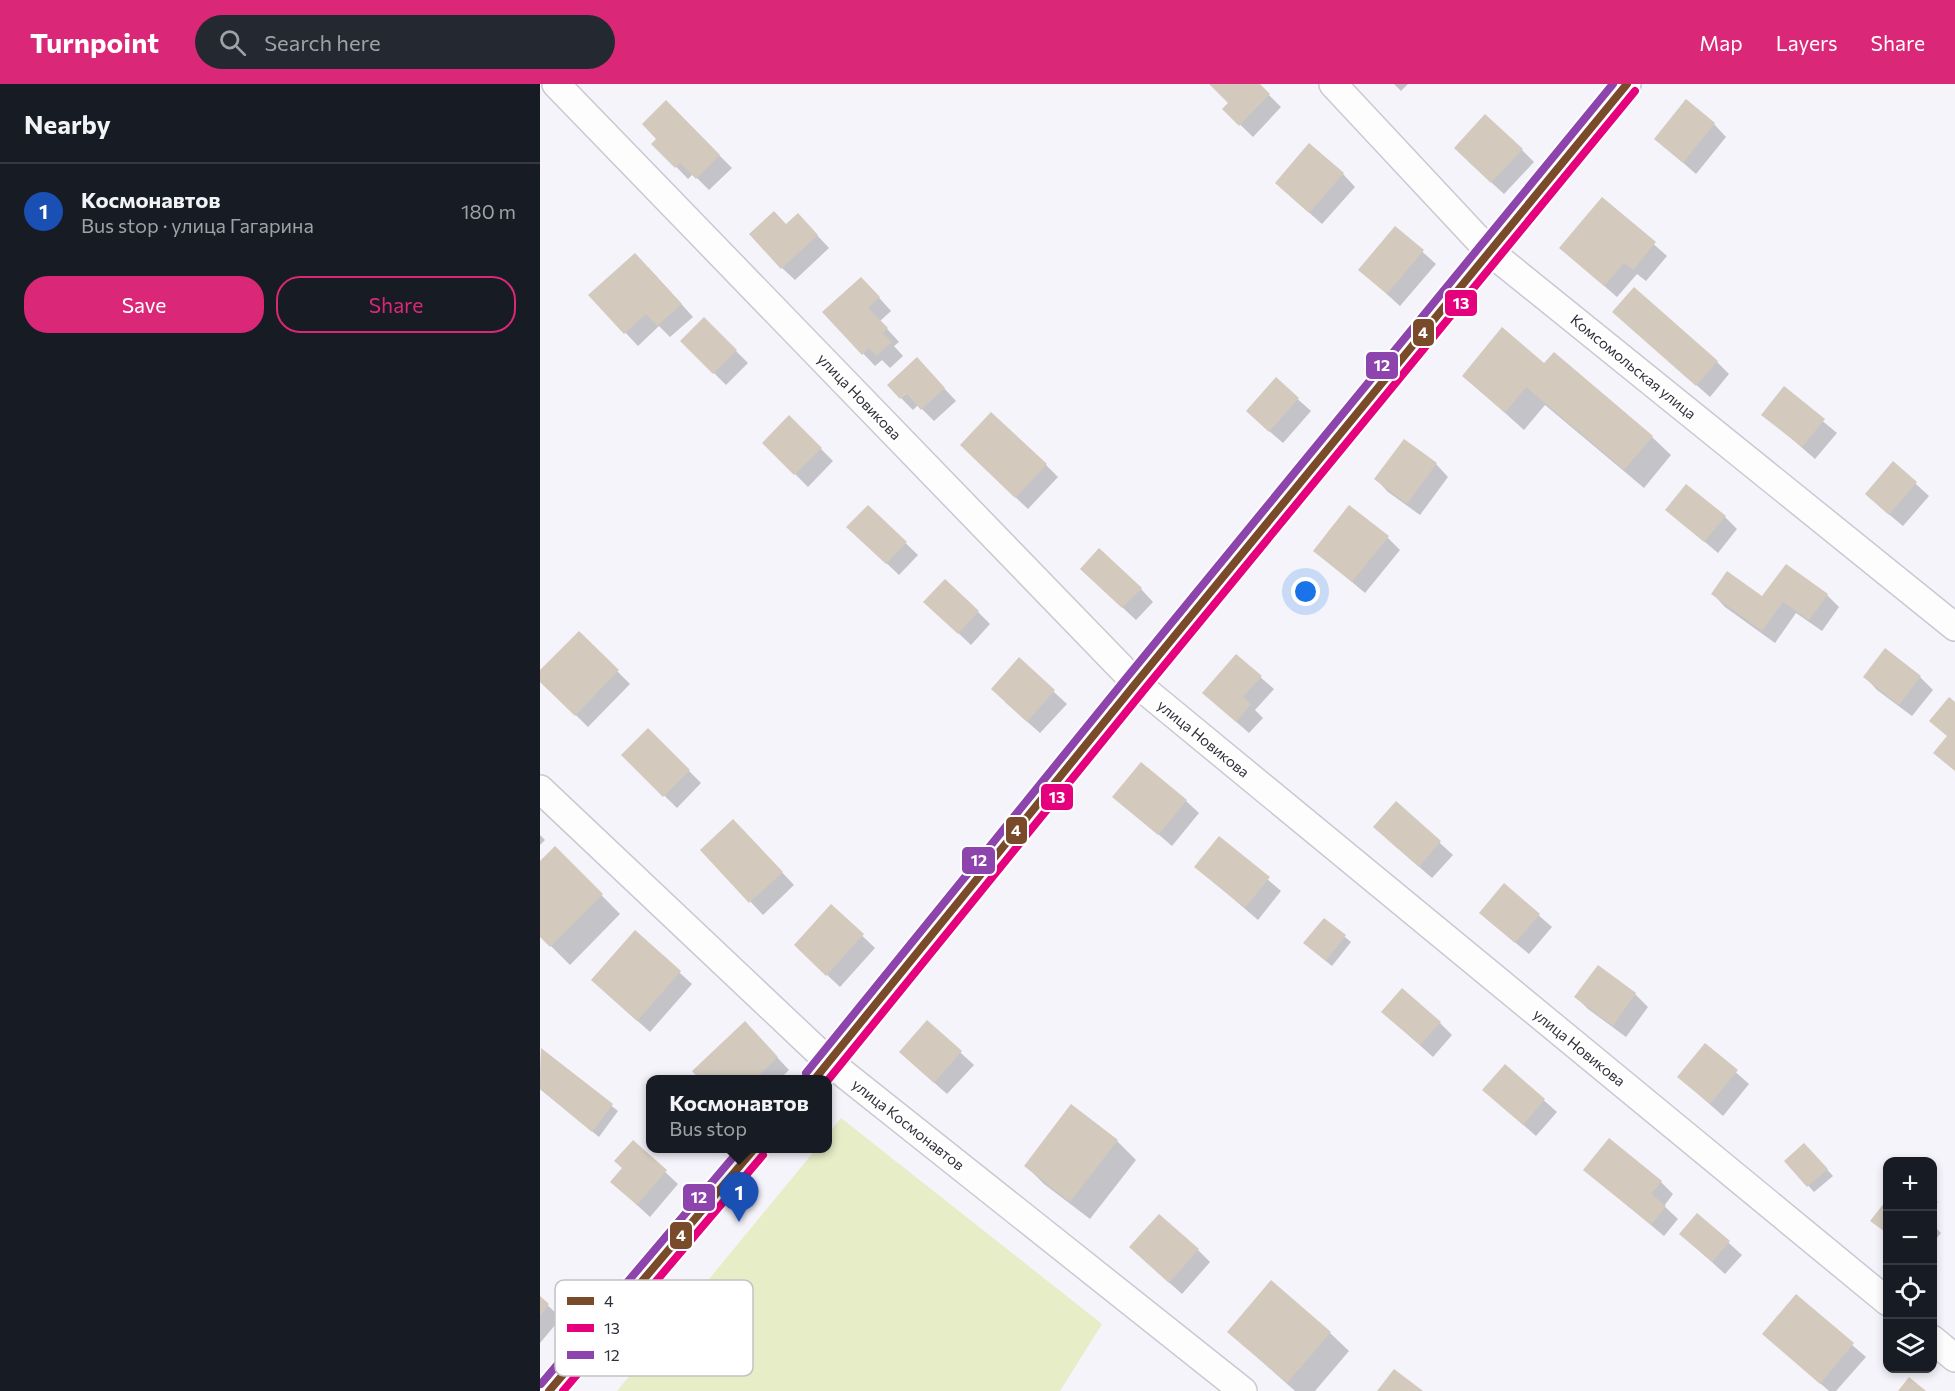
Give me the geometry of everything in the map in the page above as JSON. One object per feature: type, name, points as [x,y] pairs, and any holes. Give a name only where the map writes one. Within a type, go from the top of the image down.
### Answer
[{"type":"street","name":"улица Новикова","points":[[556,84],[1136,683],[1883,1299]]},
{"type":"street","name":"Комсомольская улица","points":[[1332,84],[1489,251],[1955,627]]},
{"type":"street","points":[[822,1071],[1136,683],[1627,84]]},
{"type":"street","name":"улица Космонавтов","points":[[540,789],[822,1071]]},
{"type":"street","name":"улица Космонавтов","points":[[832,1079],[1243,1391]]},
{"type":"street","points":[[643,1280],[752,1153]]},
{"type":"street","points":[[1937,1343],[1955,1358]]},
{"type":"street","points":[[549,1391],[562,1376]]},
{"type":"green space","points":[[841,1118],[1102,1324],[1060,1391],[617,1391],[629,1376],[753,1376],[753,1280],[708,1280],[813,1153],[832,1153],[832,1129]]},
{"type":"building","points":[[1209,84],[1260,84],[1270,94],[1239,126],[1222,109],[1228,103]]},
{"type":"building","points":[[1686,99],[1715,123],[1683,163],[1654,139]]},
{"type":"building","points":[[666,100],[720,155],[696,179],[680,163],[675,168],[651,144],[656,139],[642,124]]},
{"type":"building","points":[[1485,114],[1523,149],[1491,183],[1454,148]]},
{"type":"building","points":[[1309,143],[1344,173],[1309,213],[1275,183]]},
{"type":"building","points":[[1602,197],[1656,242],[1633,270],[1624,263],[1604,286],[1559,248]]},
{"type":"building","points":[[774,211],[786,224],[798,213],[818,235],[781,269],[749,234]]},
{"type":"building","points":[[1395,226],[1424,250],[1387,294],[1358,270]]},
{"type":"building","points":[[635,253],[682,304],[657,326],[646,314],[624,334],[588,295]]},
{"type":"building","points":[[861,277],[880,297],[868,308],[888,328],[883,333],[892,342],[876,356],[869,348],[862,355],[822,312]]},
{"type":"building","points":[[1634,287],[1718,361],[1696,386],[1612,312]]},
{"type":"building","points":[[704,317],[737,350],[713,374],[680,341]]},
{"type":"building","points":[[1502,327],[1544,363],[1554,352],[1653,436],[1624,470],[1526,387],[1505,413],[1462,376]]},
{"type":"building","points":[[917,357],[945,388],[921,410],[906,393],[900,399],[887,385]]},
{"type":"building","points":[[1276,377],[1299,398],[1269,432],[1246,411]]},
{"type":"building","points":[[1784,386],[1825,419],[1802,447],[1761,415]]},
{"type":"building","points":[[991,412],[1047,464],[1015,498],[960,445]]},
{"type":"building","points":[[789,415],[822,448],[794,475],[762,443]]},
{"type":"building","points":[[1404,439],[1437,463],[1407,504],[1374,479]]},
{"type":"building","points":[[1893,461],[1917,482],[1889,515],[1865,494]]},
{"type":"building","points":[[1686,484],[1726,516],[1704,542],[1665,510]]},
{"type":"building","points":[[868,505],[907,542],[886,564],[846,527]]},
{"type":"building","points":[[1349,505],[1389,536],[1352,582],[1313,551]]},
{"type":"building","points":[[1099,548],[1142,588],[1122,608],[1080,569]]},
{"type":"building","points":[[1786,564],[1828,594],[1809,620],[1783,602],[1762,631],[1711,594],[1727,571],[1762,596]]},
{"type":"building","points":[[945,579],[979,611],[958,634],[923,602]]},
{"type":"building","points":[[579,631],[619,670],[575,716],[540,682],[540,670]]},
{"type":"building","points":[[1885,648],[1921,676],[1899,705],[1863,677]]},
{"type":"building","points":[[1236,654],[1262,676],[1243,697],[1251,704],[1236,722],[1202,693]]},
{"type":"building","points":[[1019,657],[1055,690],[1027,722],[991,689]]},
{"type":"building","points":[[1949,697],[1955,702],[1955,771],[1933,753],[1947,736],[1929,721]]},
{"type":"building","points":[[648,728],[690,770],[663,797],[621,755]]},
{"type":"building","points":[[1141,762],[1187,800],[1158,835],[1112,797]]},
{"type":"building","points":[[1396,801],[1441,841],[1419,867],[1373,827]]},
{"type":"building","points":[[733,819],[783,872],[749,903],[700,850]]},
{"type":"building","points":[[1219,836],[1270,877],[1245,908],[1194,867]]},
{"type":"building","points":[[555,846],[603,894],[550,947],[540,937],[540,861]]},
{"type":"building","points":[[1504,883],[1540,914],[1515,943],[1479,913]]},
{"type":"building","points":[[831,904],[864,934],[826,976],[794,945]]},
{"type":"building","points":[[1324,918],[1346,935],[1326,961],[1303,943]]},
{"type":"building","points":[[635,930],[681,971],[637,1021],[591,980]]},
{"type":"building","points":[[1598,965],[1636,993],[1613,1026],[1574,997]]},
{"type":"building","points":[[1402,988],[1441,1022],[1420,1045],[1381,1012]]},
{"type":"building","points":[[927,1020],[962,1051],[934,1083],[899,1052]]},
{"type":"building","points":[[745,1021],[778,1057],[759,1075],[696,1075],[692,1071]]},
{"type":"building","points":[[1705,1043],[1738,1070],[1710,1104],[1677,1077]]},
{"type":"building","points":[[541,1048],[613,1104],[592,1132],[540,1089]]},
{"type":"building","points":[[1505,1064],[1545,1099],[1523,1125],[1482,1090]]},
{"type":"building","points":[[1071,1104],[1118,1140],[1070,1202],[1024,1166]]},
{"type":"building","points":[[1609,1138],[1662,1181],[1651,1194],[1666,1206],[1651,1225],[1583,1170]]},
{"type":"building","points":[[633,1140],[667,1170],[637,1205],[610,1182],[622,1168],[614,1161]]},
{"type":"building","points":[[1804,1143],[1828,1169],[1807,1187],[1784,1161]]},
{"type":"building","points":[[1883,1204],[1883,1230],[1870,1221]]},
{"type":"building","points":[[1697,1213],[1730,1241],[1712,1262],[1679,1234]]},
{"type":"building","points":[[1159,1214],[1199,1249],[1169,1283],[1129,1247]]},
{"type":"building","points":[[1271,1280],[1331,1332],[1287,1383],[1227,1332]]},
{"type":"building","points":[[1796,1294],[1854,1343],[1820,1384],[1762,1334]]},
{"type":"building","points":[[540,1296],[549,1304],[540,1316]]},
{"type":"building","points":[[1394,1369],[1423,1391],[1377,1391]]},
{"type":"building","points":[[1909,1377],[1926,1391],[1898,1391]]},
{"type":"transit line","name":"12","points":[[806,1073],[1613,84]]},
{"type":"transit line","name":"4","points":[[818,1075],[1627,84]]},
{"type":"transit line","name":"13","points":[[832,1075],[1635,91]]},
{"type":"transit line","name":"12","points":[[629,1280],[737,1153]]},
{"type":"transit line","name":"4","points":[[643,1280],[751,1153]]},
{"type":"transit line","name":"13","points":[[657,1280],[763,1155]]},
{"type":"transit line","name":"12","points":[[541,1384],[555,1367]]},
{"type":"transit line","name":"4","points":[[549,1391],[562,1376]]},
{"type":"transit line","name":"13","points":[[563,1391],[576,1376]]},
{"type":"place","name":"Космонавтов","points":[[739,1222]]}]
